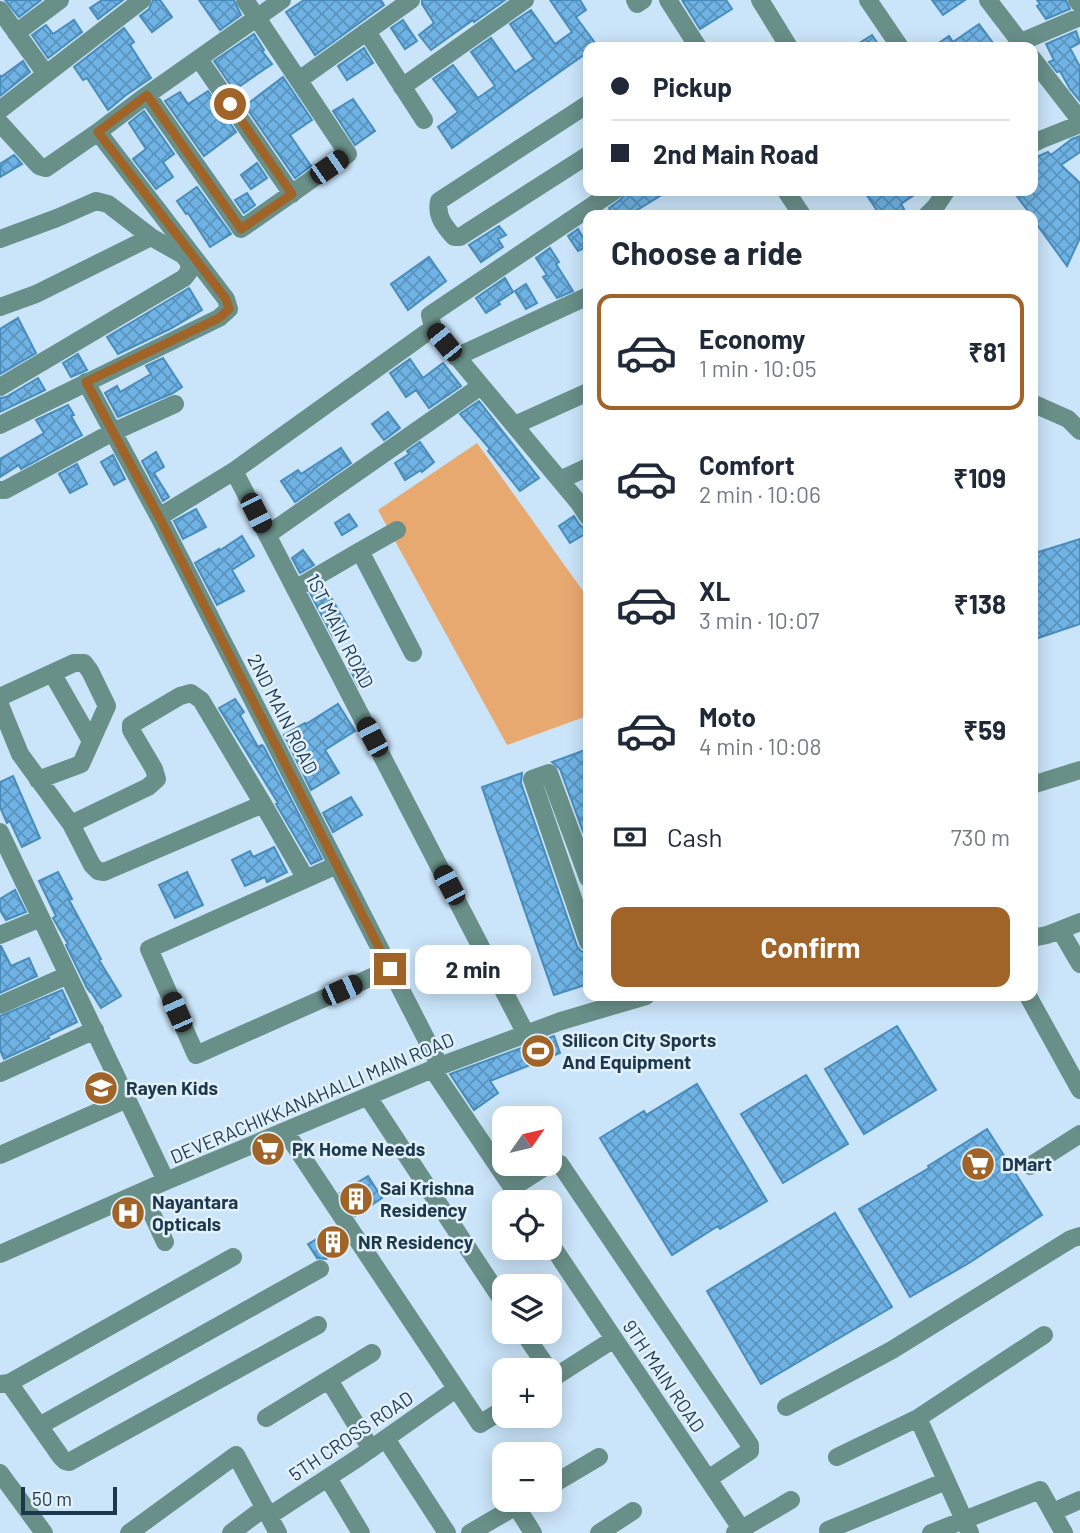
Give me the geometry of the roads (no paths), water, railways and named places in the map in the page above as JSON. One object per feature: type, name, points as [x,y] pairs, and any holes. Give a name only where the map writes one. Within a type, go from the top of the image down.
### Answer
[{"type":"street","points":[[16,33],[61,0]]},
{"type":"street","points":[[0,110],[142,0]]},
{"type":"street","points":[[147,95],[241,229],[348,154],[245,0]]},
{"type":"street","points":[[0,123],[39,166],[46,168],[282,0]]},
{"type":"street","points":[[299,80],[411,0]]},
{"type":"street","points":[[402,87],[525,0]]},
{"type":"street","points":[[635,0],[637,4],[643,0]]},
{"type":"street","points":[[668,0],[695,42]]},
{"type":"street","points":[[760,0],[786,42]]},
{"type":"street","points":[[868,0],[897,42]]},
{"type":"street","points":[[988,0],[1021,42]]},
{"type":"street","points":[[0,10],[47,73]]},
{"type":"street","points":[[1029,42],[1080,17]]},
{"type":"street","points":[[367,32],[424,120]]},
{"type":"street","points":[[200,59],[292,194]]},
{"type":"street","points":[[1038,66],[1080,122],[1038,141]]},
{"type":"street","points":[[583,107],[439,201],[439,218],[454,237],[460,237],[583,158]]},
{"type":"street","points":[[0,425],[219,318],[229,309],[226,299],[98,132]]},
{"type":"street","points":[[586,210],[607,196]]},
{"type":"street","points":[[931,210],[944,196]]},
{"type":"street","points":[[0,239],[96,201],[108,204],[151,237],[183,255],[190,266],[188,274],[0,387]]},
{"type":"street","points":[[583,212],[430,315],[433,328],[583,510]]},
{"type":"street","points":[[0,307],[36,294],[151,237]]},
{"type":"street","points":[[456,357],[583,298]]},
{"type":"street","points":[[159,517],[233,471],[433,328]]},
{"type":"street","name":"2ND MAIN ROAD","points":[[86,382],[159,517],[390,969],[437,1068]]},
{"type":"street","points":[[267,535],[481,387]]},
{"type":"street","points":[[515,425],[583,394]]},
{"type":"street","points":[[0,490],[5,490],[113,432],[174,404]]},
{"type":"street","points":[[1038,405],[1076,420]]},
{"type":"street","points":[[560,480],[583,469]]},
{"type":"street","name":"1ST MAIN ROAD","points":[[233,471],[526,1034]]},
{"type":"street","points":[[295,589],[397,530]]},
{"type":"street","points":[[359,551],[413,653]]},
{"type":"street","points":[[0,697],[74,663],[84,663],[107,706],[81,764],[38,780]]},
{"type":"street","points":[[52,673],[91,741]]},
{"type":"street","points":[[71,824],[148,787],[157,779],[131,730],[131,725],[180,696],[191,693],[201,700],[306,879]]},
{"type":"street","points":[[0,705],[20,754],[71,824],[97,871],[104,872],[263,804]]},
{"type":"street","points":[[1038,783],[1080,769]]},
{"type":"street","points":[[583,865],[549,773],[532,779],[583,927]]},
{"type":"street","points":[[0,832],[166,1181]]},
{"type":"street","points":[[337,865],[149,949],[196,1055],[390,969]]},
{"type":"street","points":[[0,935],[41,918]]},
{"type":"street","points":[[1038,936],[1080,922]]},
{"type":"street","points":[[1060,930],[1080,964]]},
{"type":"street","points":[[0,1005],[68,975]]},
{"type":"street","name":"DEVERACHIKKANAHALLI MAIN ROAD","points":[[0,1254],[285,1131],[608,1001]]},
{"type":"street","points":[[1030,1001],[1080,1090]]},
{"type":"street","points":[[0,1073],[94,1030]]},
{"type":"street","points":[[437,1068],[514,1190]]},
{"type":"street","points":[[368,1097],[492,1285]]},
{"type":"street","points":[[0,1155],[127,1099]]},
{"type":"street","points":[[285,1131],[480,1424],[492,1416]]},
{"type":"street","points":[[1030,1166],[1080,1134]]},
{"type":"street","points":[[522,1190],[551,1163],[560,1164],[743,1434],[750,1445],[750,1451],[708,1479]]},
{"type":"street","points":[[142,1192],[165,1242]]},
{"type":"street","points":[[786,1407],[892,1350],[1071,1239],[1080,1236]]},
{"type":"street","points":[[233,1258],[4,1383],[65,1461],[69,1462],[318,1325]]},
{"type":"street","name":"9TH MAIN ROAD","points":[[561,1260],[708,1479],[740,1532]]},
{"type":"street","points":[[39,1426],[320,1269]]},
{"type":"street","points":[[837,1457],[918,1418],[1044,1335]]},
{"type":"street","points":[[562,1368],[614,1339]]},
{"type":"street","points":[[266,1418],[373,1353]]},
{"type":"street","points":[[329,1380],[447,1533]]},
{"type":"street","name":"5TH CROSS ROAD","points":[[231,1533],[328,1478],[456,1389]]},
{"type":"street","points":[[918,1418],[967,1526]]},
{"type":"street","points":[[129,1533],[236,1455],[278,1533]]},
{"type":"street","points":[[562,1479],[599,1457]]},
{"type":"street","points":[[0,1473],[44,1533]]},
{"type":"street","points":[[328,1478],[361,1533]]},
{"type":"street","points":[[828,1530],[946,1481]]},
{"type":"street","points":[[931,1533],[967,1526],[1040,1490],[1064,1533]]},
{"type":"street","points":[[740,1532],[791,1500]]},
{"type":"street","points":[[1054,1512],[1080,1500]]},
{"type":"street","points":[[599,1533],[633,1511]]},
{"type":"street","points":[[470,1533],[506,1512]]},
{"type":"street","points":[[525,1512],[533,1533]]},
{"type":"place","name":"Silicon City Sports And Equipment","points":[[538,1051]]},
{"type":"place","name":"Rayen Kids","points":[[101,1088]]},
{"type":"place","name":"PK Home Needs","points":[[268,1149]]},
{"type":"place","name":"DMart","points":[[978,1164]]},
{"type":"place","name":"Sai Krishna Residency","points":[[356,1199]]},
{"type":"place","name":"Nayantara Opticals","points":[[128,1213]]},
{"type":"place","name":"NR Residency","points":[[333,1242]]}]
